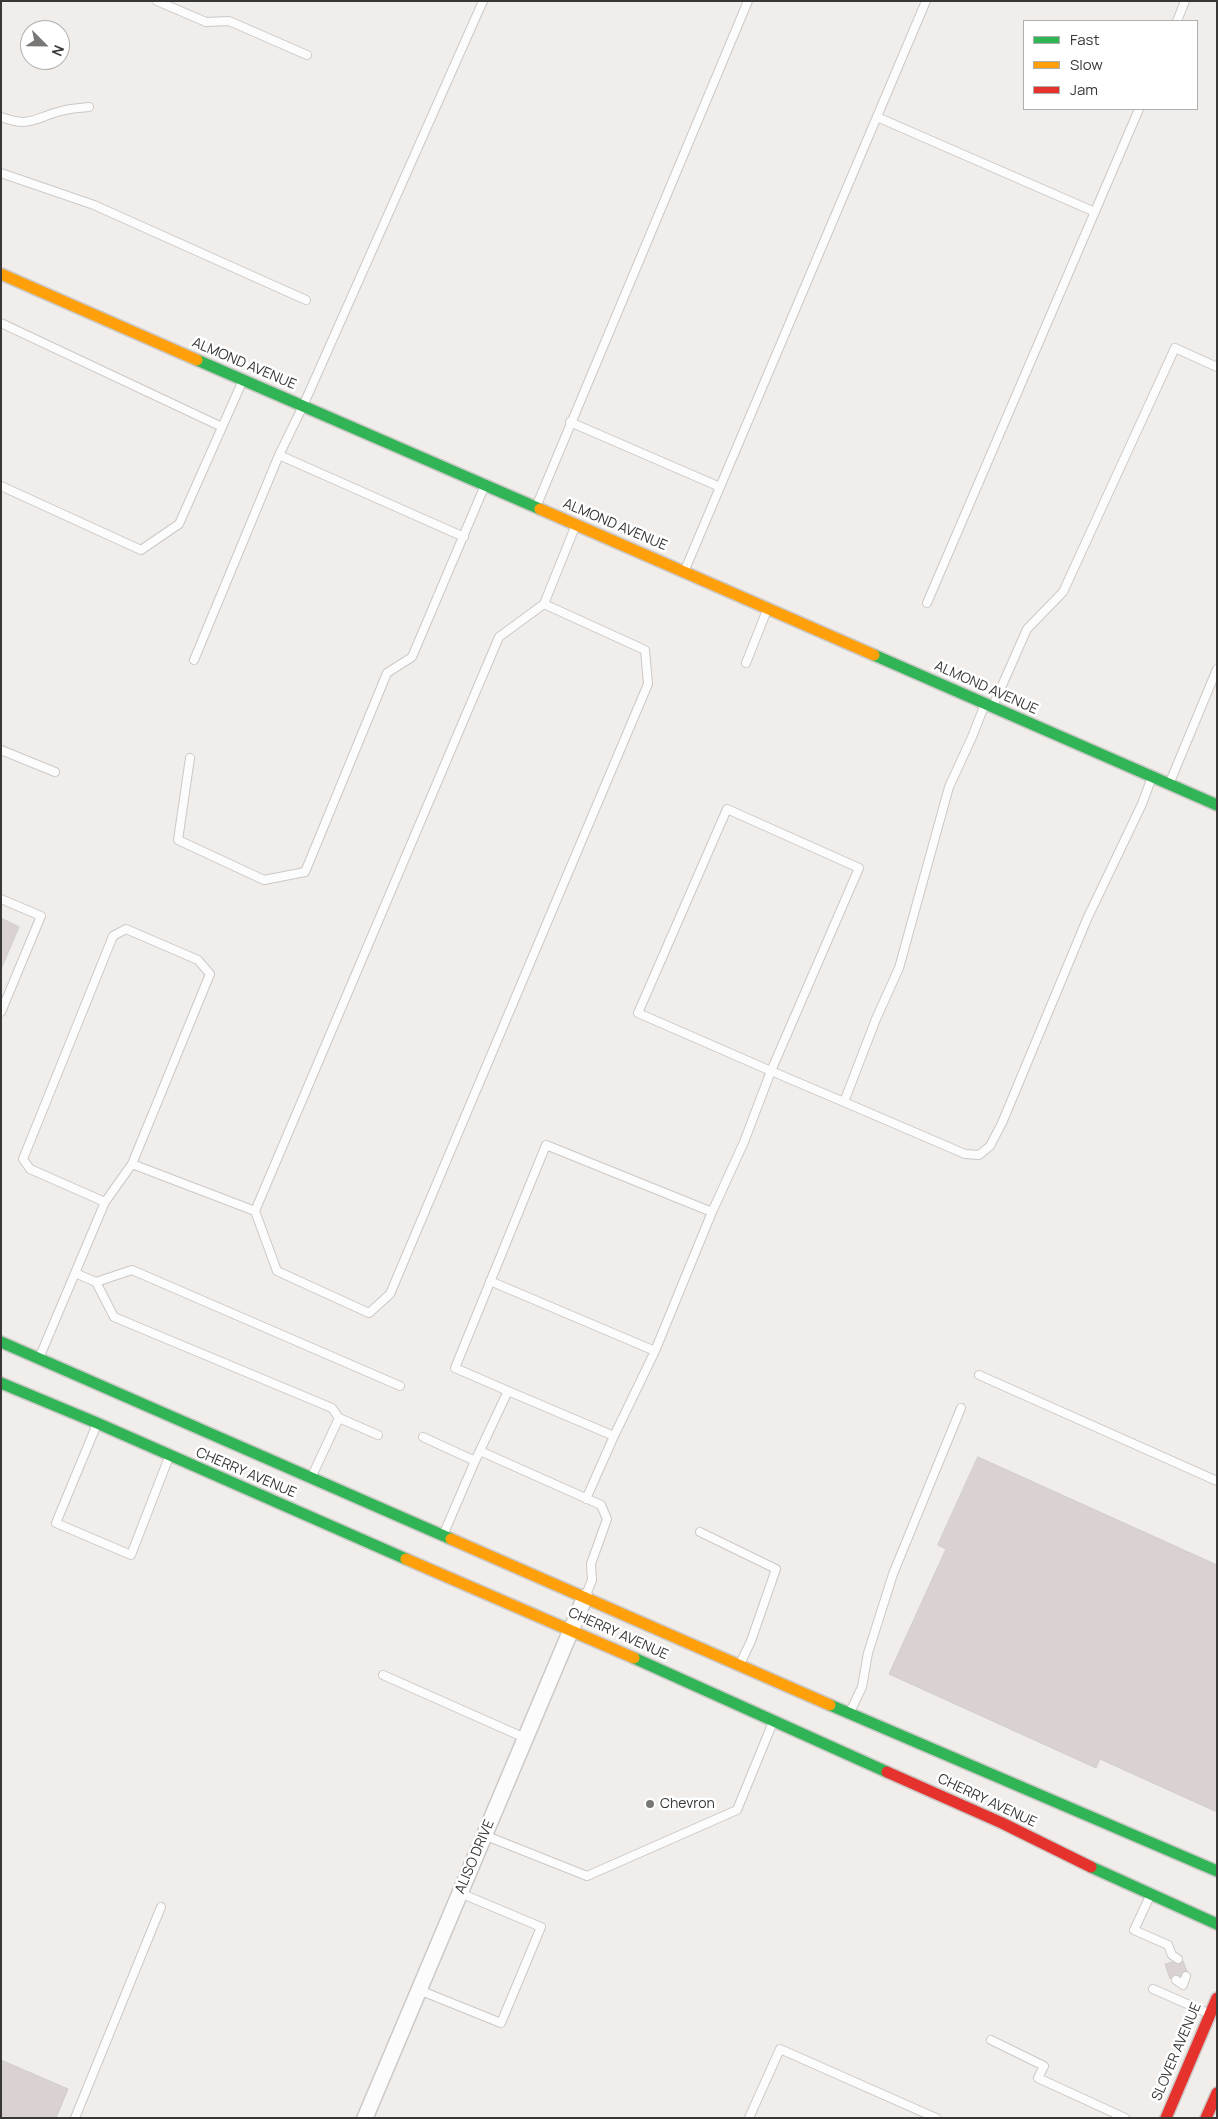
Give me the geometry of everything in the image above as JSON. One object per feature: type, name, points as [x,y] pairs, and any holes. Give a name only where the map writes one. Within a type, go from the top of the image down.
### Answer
[{"type":"main road","name":"ALMOND AVENUE","points":[[1,274],[1217,805]]},
{"type":"main road","name":"CHERRY AVENUE","points":[[1,1342],[443,1534],[740,1666],[1217,1871]]},
{"type":"main road","name":"CHERRY AVENUE","points":[[1,1384],[98,1423],[169,1456],[774,1720],[1002,1823],[1217,1924]]},
{"type":"main road","name":"SLOVER AVENUE","points":[[1166,2118],[1217,1998]]},
{"type":"main road","points":[[1206,2118],[1217,2093]]},
{"type":"street","name":"ALISO DRIVE","points":[[366,2118],[585,1597]]},
{"type":"lane","points":[[158,1],[206,22],[229,21],[307,55]]},
{"type":"lane","points":[[194,660],[279,455],[303,406],[483,1]]},
{"type":"lane","points":[[536,507],[748,1]]},
{"type":"lane","points":[[684,572],[926,1]]},
{"type":"lane","points":[[1177,20],[1186,1]]},
{"type":"lane","points":[[1,117],[18,123],[37,121],[61,111],[89,107]]},
{"type":"lane","points":[[927,603],[1139,110]]},
{"type":"lane","points":[[877,117],[1095,212]]},
{"type":"lane","points":[[1,173],[94,205],[306,300]]},
{"type":"lane","points":[[1,323],[222,427]]},
{"type":"lane","points":[[844,1102],[876,1019],[899,968],[949,787],[972,737],[1027,629],[1062,592],[1175,348],[1217,367]]},
{"type":"lane","points":[[1,486],[141,550],[179,524],[243,380]]},
{"type":"lane","points":[[570,422],[720,487]]},
{"type":"lane","points":[[279,455],[464,537]]},
{"type":"lane","points":[[190,758],[178,840],[264,880],[305,872],[387,673],[412,657],[464,537],[484,485]]},
{"type":"lane","points":[[544,604],[645,650],[648,684],[390,1294],[369,1313],[277,1271],[255,1212],[499,637],[544,604],[576,525]]},
{"type":"lane","points":[[746,663],[768,608]]},
{"type":"lane","points":[[1169,784],[1217,669]]},
{"type":"lane","points":[[1,750],[55,772]]},
{"type":"lane","points":[[586,1498],[655,1351],[712,1212],[744,1142],[771,1070],[859,868],[727,809],[638,1013],[771,1070],[964,1154],[979,1155],[990,1146],[1002,1123],[1087,919],[1142,804],[1152,777]]},
{"type":"lane","points":[[1,899],[41,916],[1,1012]]},
{"type":"lane","points":[[40,1358],[105,1202],[132,1164],[210,974],[198,960],[126,929],[113,936],[23,1159],[30,1169],[105,1202]]},
{"type":"lane","points":[[614,1436],[455,1368],[546,1144],[712,1212]]},
{"type":"lane","points":[[132,1164],[255,1212]]},
{"type":"lane","points":[[96,1282],[132,1270],[400,1386]]},
{"type":"lane","points":[[75,1273],[96,1282],[114,1317],[332,1408],[338,1418],[378,1435]]},
{"type":"lane","points":[[490,1281],[655,1351]]},
{"type":"lane","points":[[979,1375],[1217,1481]]},
{"type":"lane","points":[[443,1534],[508,1391]]},
{"type":"lane","points":[[850,1712],[862,1688],[868,1653],[893,1574],[961,1408]]},
{"type":"lane","points":[[311,1478],[338,1418]]},
{"type":"lane","points":[[98,1423],[56,1523],[131,1555],[169,1456]]},
{"type":"lane","points":[[423,1437],[475,1460]]},
{"type":"lane","points":[[480,1452],[600,1505],[607,1519],[591,1564],[592,1580],[585,1597]]},
{"type":"lane","points":[[700,1532],[776,1569],[751,1641],[740,1666]]},
{"type":"lane","points":[[383,1675],[525,1738]]},
{"type":"lane","points":[[484,1835],[587,1876],[737,1810],[774,1720]]},
{"type":"lane","points":[[419,1990],[501,2023],[540,1927],[460,1892]]},
{"type":"lane","points":[[1150,1894],[1134,1930],[1168,1945],[1173,1959]]},
{"type":"lane","points":[[75,2118],[161,1907]]},
{"type":"lane","points":[[1177,1999],[1180,1982],[1186,1976]]},
{"type":"lane","points":[[1153,1989],[1210,2014]]},
{"type":"lane","points":[[991,2040],[1044,2066],[1038,2078],[1125,2118]]},
{"type":"lane","points":[[750,2118],[780,2049],[936,2118]]},
{"type":"building","points":[[1,918],[19,927],[1,969]]},
{"type":"building","points":[[978,1457],[1217,1565],[1217,1812],[1100,1759],[1096,1768],[889,1674],[946,1549],[938,1545]]},
{"type":"building","points":[[1183,1961],[1187,1971],[1183,1972],[1180,1976],[1173,1975],[1170,1979],[1165,1964],[1172,1962],[1180,1964]]},
{"type":"building","points":[[1,2060],[68,2089],[56,2118],[1,2118]]},
{"type":"traffic: fast","points":[[197,360],[540,509]]},
{"type":"traffic: fast","points":[[874,655],[1217,805]]},
{"type":"traffic: fast","points":[[1,1342],[451,1539]]},
{"type":"traffic: fast","points":[[1,1383],[97,1423],[406,1559]]},
{"type":"traffic: fast","points":[[634,1658],[887,1772]]},
{"type":"traffic: fast","points":[[830,1705],[1217,1871]]},
{"type":"traffic: fast","points":[[1091,1867],[1217,1924]]},
{"type":"traffic: slow","points":[[1,274],[197,360]]},
{"type":"traffic: slow","points":[[540,509],[874,655]]},
{"type":"traffic: slow","points":[[451,1539],[830,1705]]},
{"type":"traffic: slow","points":[[406,1559],[634,1658]]},
{"type":"traffic: jam","points":[[887,1772],[1002,1823],[1091,1867]]},
{"type":"traffic: jam","points":[[1166,2118],[1217,1998]]},
{"type":"traffic: jam","points":[[1206,2118],[1217,2093]]},
{"type":"place","name":"Chevron","points":[[650,1804]]}]
